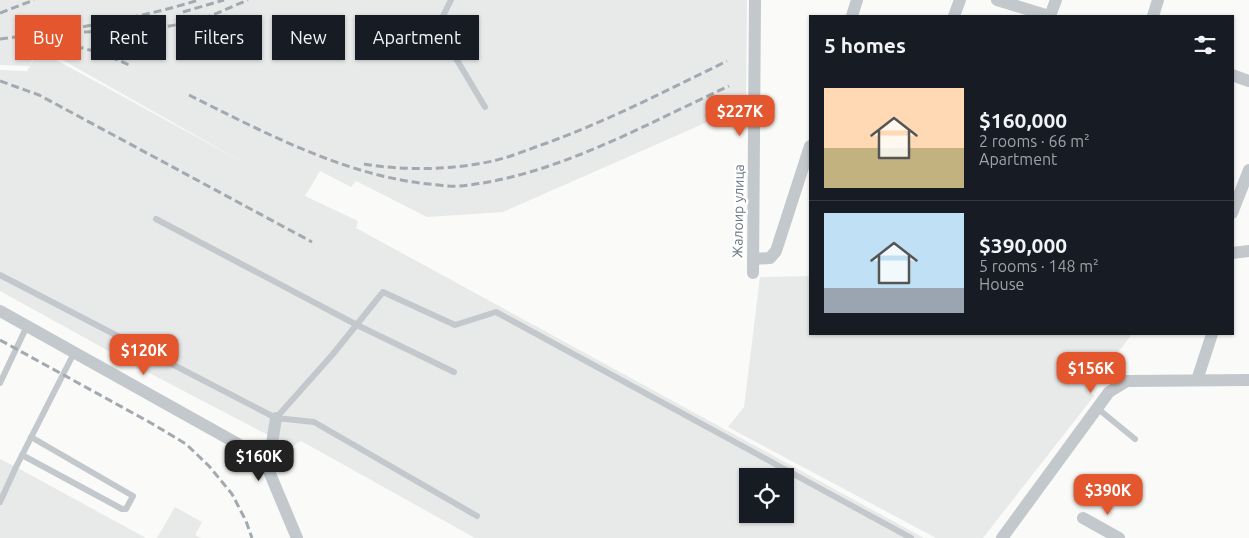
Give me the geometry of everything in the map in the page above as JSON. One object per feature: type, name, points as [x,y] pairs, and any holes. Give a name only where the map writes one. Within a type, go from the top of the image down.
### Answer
[{"type":"street","name":"Жалоир улица","points":[[753,273],[755,0]]},
{"type":"street","points":[[852,15],[857,0]]},
{"type":"street","points":[[954,15],[960,0]]},
{"type":"street","points":[[997,0],[1046,15]]},
{"type":"street","points":[[1049,15],[1056,0]]},
{"type":"street","points":[[1153,15],[1158,0]]},
{"type":"street","points":[[1234,76],[1249,80]]},
{"type":"street","points":[[753,259],[770,258],[776,251],[809,149]]},
{"type":"street","points":[[1234,208],[1249,170]]},
{"type":"street","points":[[1234,253],[1249,251]]},
{"type":"street","points":[[0,311],[238,444],[268,469],[297,538]]},
{"type":"street","points":[[1197,380],[1212,335]]},
{"type":"street","points":[[1002,538],[1109,392],[1127,380],[1249,380]]},
{"type":"street","points":[[268,469],[276,418]]},
{"type":"street","points":[[1083,518],[1119,538]]},
{"type":"lane","points":[[451,0],[442,18],[442,35],[485,107]]},
{"type":"lane","points":[[156,219],[357,325],[454,372]]},
{"type":"lane","points":[[0,276],[276,418],[314,422],[477,516]]},
{"type":"lane","points":[[276,418],[357,325],[383,292],[455,325],[496,312],[911,538]]},
{"type":"lane","points":[[0,383],[27,326]]},
{"type":"lane","points":[[0,502],[74,353]]},
{"type":"lane","points":[[1097,408],[1135,439]]},
{"type":"lane","points":[[22,455],[122,509],[126,509],[133,496],[31,437]]},
{"type":"shaded area","points":[[0,0],[747,0],[746,105],[503,212],[427,217],[356,181],[351,187],[320,171],[305,196],[358,221],[356,228],[924,538],[475,538],[301,441],[291,447],[134,365],[0,291],[0,70],[27,71],[30,66],[0,65]],"holes":[[[15,15],[81,15],[81,60],[63,60],[246,164],[56,60],[34,60],[30,65],[32,60],[15,60]]]},
{"type":"shaded area","points":[[809,276],[809,335],[1131,335],[1089,390],[1094,396],[983,538],[936,538],[728,427],[744,407],[760,277]]},
{"type":"shaded area","points":[[0,459],[16,467],[146,538],[0,538]]},
{"type":"shaded area","points":[[175,507],[202,522],[195,535],[201,538],[157,538]]},
{"type":"railway","points":[[0,13],[34,0]]},
{"type":"railway","points":[[0,39],[125,19],[199,0]]},
{"type":"railway","points":[[183,12],[224,0]]},
{"type":"railway","points":[[84,32],[174,25],[204,18],[248,0]]},
{"type":"railway","points":[[81,47],[129,65]]},
{"type":"railway","points":[[364,164],[396,168],[445,168],[500,159],[593,125],[727,61]]},
{"type":"railway","points":[[0,81],[39,95],[312,242]]},
{"type":"railway","points":[[189,95],[276,137],[336,162],[398,179],[456,186],[495,181],[564,161],[729,86]]},
{"type":"railway","points":[[0,340],[186,444],[209,466],[232,494],[246,521],[252,538]]}]
